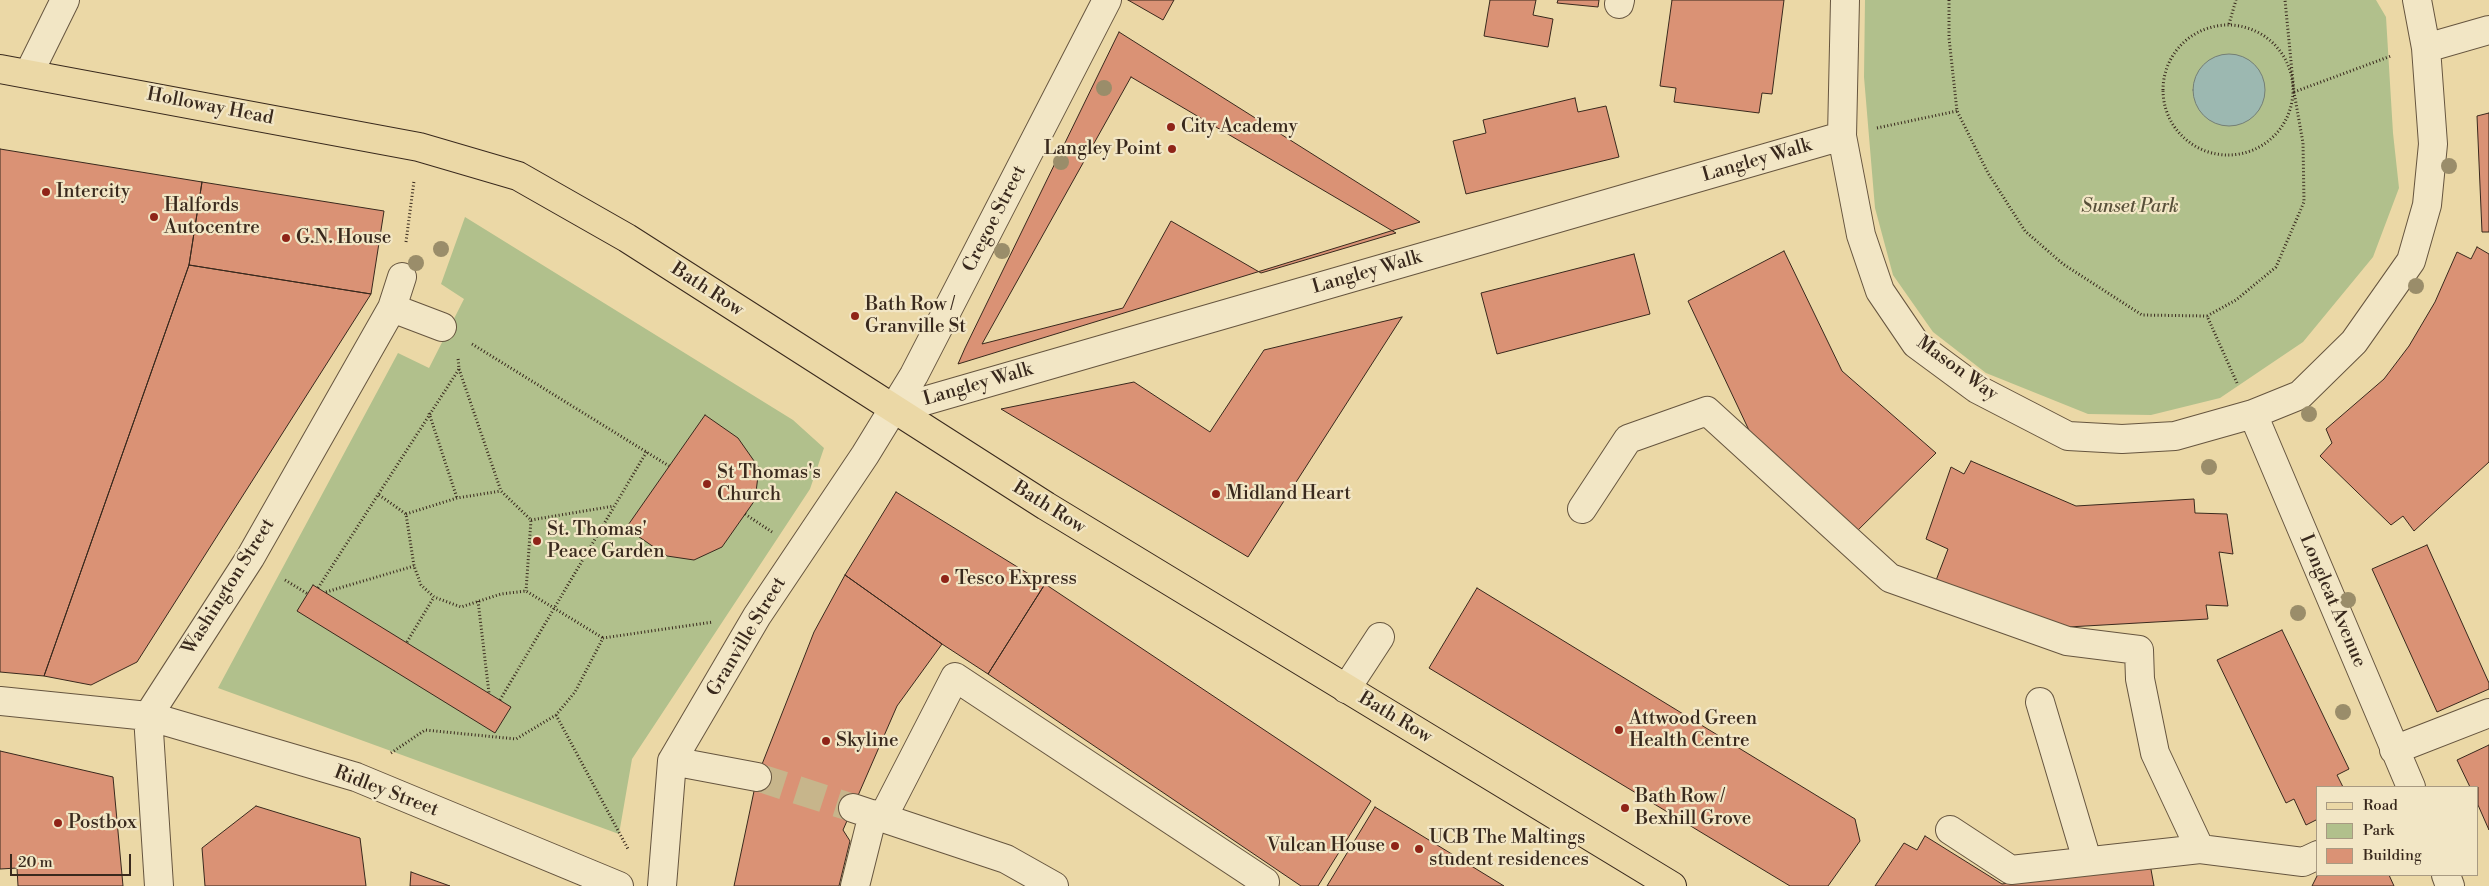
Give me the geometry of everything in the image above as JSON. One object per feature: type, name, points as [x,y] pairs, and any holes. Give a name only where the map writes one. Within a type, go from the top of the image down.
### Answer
[{"type":"main road","name":"Holloway Head","points":[[0,69],[419,147]]},
{"type":"main road","name":"Bath Row","points":[[419,147],[518,176],[627,238],[893,410],[1046,506],[1672,886]]},
{"type":"street","points":[[29,73],[65,0]]},
{"type":"street","name":"Cregoe Street","points":[[893,410],[914,375],[1107,0]]},
{"type":"street","name":"Mason Way","points":[[1845,0],[1842,136],[1861,235],[1880,291],[1916,344],[1977,389],[2068,436],[2122,439],[2176,436],[2253,414],[2300,395],[2348,349],[2410,261],[2427,205],[2432,144],[2426,48],[2417,0]]},
{"type":"street","points":[[2426,48],[2489,30]]},
{"type":"street","name":"Langley Walk","points":[[893,410],[1842,136]]},
{"type":"street","name":"Washington Street","points":[[148,716],[250,558],[392,308],[402,277]]},
{"type":"street","points":[[392,308],[448,330]]},
{"type":"street","name":"Granville Street","points":[[662,886],[672,762],[757,616],[893,410]]},
{"type":"street","points":[[1582,509],[1628,439],[1707,410],[1890,578],[2067,641],[2139,650],[2140,679],[2155,753],[2200,849]]},
{"type":"street","name":"Longleat Avenue","points":[[2253,414],[2411,786]]},
{"type":"street","points":[[1346,689],[1380,638]]},
{"type":"street","points":[[855,886],[870,813],[955,676],[1265,882],[1263,886]]},
{"type":"street","name":"Ridley Street","points":[[0,701],[148,716],[356,777],[618,886]]},
{"type":"street","points":[[2040,702],[2087,860]]},
{"type":"street","points":[[2394,750],[2489,712]]},
{"type":"street","points":[[148,716],[160,886]]},
{"type":"street","points":[[672,762],[756,777]]},
{"type":"street","points":[[870,813],[1006,859],[1054,886]]},
{"type":"street","points":[[1950,830],[2011,870],[2087,860],[2200,849],[2302,862],[2316,856]]},
{"type":"path","points":[[1949,0],[1949,38],[1957,111],[1988,174],[2025,231],[2063,264],[2142,315],[2207,316],[2236,300],[2276,267],[2304,202],[2303,143],[2294,92],[2291,72],[2282,52],[2273,42],[2249,27],[2229,24],[2207,28],[2188,38],[2173,54],[2164,74],[2163,96],[2169,116],[2181,135],[2198,148],[2219,154],[2241,154],[2262,146],[2278,132],[2290,114],[2294,92],[2285,0]]},
{"type":"path","points":[[2229,24],[2236,0]]},
{"type":"path","points":[[2294,92],[2390,57],[2426,48]]},
{"type":"path","points":[[1842,136],[1957,111]]},
{"type":"path","points":[[402,277],[419,147]]},
{"type":"path","points":[[2207,316],[2226,361],[2253,414]]},
{"type":"path","points":[[448,330],[459,369],[501,491],[531,520]]},
{"type":"path","points":[[448,330],[669,466]]},
{"type":"path","points":[[318,588],[459,369]]},
{"type":"path","points":[[429,413],[457,498]]},
{"type":"path","points":[[500,700],[647,451]]},
{"type":"path","points":[[406,514],[457,498],[501,491]]},
{"type":"path","points":[[379,495],[406,514],[414,566],[421,585],[434,597],[461,606],[501,594],[526,590],[603,638],[757,616]]},
{"type":"path","points":[[531,520],[615,506]]},
{"type":"path","points":[[526,590],[531,520]]},
{"type":"path","points":[[326,592],[414,566]]},
{"type":"path","points":[[285,580],[308,594]]},
{"type":"path","points":[[407,642],[434,597]]},
{"type":"path","points":[[478,602],[489,693]]},
{"type":"path","points":[[356,777],[424,730],[516,739],[556,716],[575,692],[603,638]]},
{"type":"path","points":[[556,716],[632,856]]},
{"type":"green space","name":"Sunset Park","points":[[1865,0],[2376,0],[2386,17],[2393,133],[2399,188],[2373,257],[2303,342],[2220,398],[2151,415],[2088,414],[1986,373],[1933,332],[1893,275],[1875,208],[1864,77]]},
{"type":"green space","name":"St. Thomas' Peace Garden","points":[[465,217],[793,420],[824,448],[810,489],[632,759],[619,834],[218,688],[398,353],[429,368],[464,299],[441,284]]},
{"type":"water","points":[[2229,54],[2243,57],[2255,64],[2262,76],[2265,90],[2262,104],[2255,116],[2243,123],[2229,126],[2215,123],[2203,116],[2196,104],[2193,90],[2196,76],[2203,64],[2215,57]]},
{"type":"building","points":[[1128,0],[1174,0],[1163,20]]},
{"type":"building","points":[[1490,0],[1536,0],[1533,15],[1553,19],[1548,47],[1484,36]]},
{"type":"building","points":[[1558,0],[1599,0],[1598,7],[1557,3]]},
{"type":"building","points":[[1672,0],[1784,0],[1772,94],[1762,93],[1759,113],[1674,102],[1676,88],[1660,86]]},
{"type":"building","name":"Langley Point","points":[[1119,32],[1420,222],[958,364],[965,348]]},
{"type":"building","name":"Langley Point","points":[[1131,77],[1396,233],[1261,273],[1171,221],[1123,308],[982,344]]},
{"type":"building","points":[[1575,98],[1578,112],[1606,106],[1619,157],[1466,194],[1453,141],[1486,133],[1483,120]]},
{"type":"building","points":[[2489,113],[2489,232],[2482,232],[2477,116]]},
{"type":"building","points":[[0,149],[202,182],[189,265],[44,676],[0,672]]},
{"type":"building","name":"G.N. House","points":[[202,182],[384,211],[371,294],[189,265]]},
{"type":"building","points":[[2477,247],[2489,254],[2489,462],[2414,531],[2403,516],[2391,525],[2320,456],[2332,443],[2326,429],[2384,379],[2409,346],[2435,302],[2457,252],[2471,259]]},
{"type":"building","points":[[1784,251],[1842,371],[1936,453],[1854,534],[1755,443],[1688,301]]},
{"type":"building","points":[[1634,254],[1650,314],[1497,354],[1481,293]]},
{"type":"building","points":[[189,265],[371,294],[137,662],[91,685],[44,676]]},
{"type":"building","name":"Midland Heart","points":[[1402,317],[1248,557],[1001,409],[1134,382],[1210,432],[1264,350]]},
{"type":"building","name":"St Thomas's Church","points":[[705,415],[738,438],[759,468],[755,500],[722,547],[694,560],[667,556],[626,528]]},
{"type":"building","points":[[1971,461],[2076,506],[2194,499],[2195,513],[2227,514],[2233,554],[2219,552],[2228,606],[2206,605],[2208,619],[2068,627],[1935,583],[1948,549],[1926,539],[1951,467],[1964,474]]},
{"type":"building","name":"Tesco Express","points":[[896,492],[1045,584],[988,674],[942,644],[845,575]]},
{"type":"building","points":[[2427,545],[2489,683],[2489,689],[2437,712],[2372,569]]},
{"type":"building","name":"Skyline","points":[[845,575],[942,644],[897,706],[843,830],[850,841],[839,886],[734,886],[757,777],[814,632]]},
{"type":"building","points":[[1045,584],[1371,801],[1318,886],[1301,886],[988,674]]},
{"type":"building","points":[[313,585],[511,707],[495,733],[297,611]]},
{"type":"building","name":"Attwood Green Health Centre","points":[[1477,588],[1855,819],[1860,841],[1828,886],[1790,886],[1429,668]]},
{"type":"building","points":[[2282,630],[2349,769],[2337,775],[2342,786],[2316,786],[2316,820],[2306,825],[2294,799],[2286,803],[2217,660]]},
{"type":"building","points":[[2489,745],[2489,830],[2479,807],[2479,786],[2470,786],[2457,760]]},
{"type":"building","name":"Postbox","points":[[0,751],[113,777],[123,886],[18,886],[17,868],[0,869]]},
{"type":"building","points":[[256,806],[360,838],[366,886],[205,886],[202,848]]},
{"type":"building","name":"Vulcan House","points":[[1375,807],[1504,886],[1327,886]]},
{"type":"building","points":[[1925,836],[2002,884],[2150,864],[2154,886],[1875,886],[1904,843],[1917,850]]},
{"type":"building","points":[[411,872],[450,886],[410,886]]},
{"type":"building","points":[[2317,876],[2389,876],[2394,886],[2312,886]]},
{"type":"tunnel","points":[[757,777],[853,808]]},
{"type":"place","name":"City Academy","points":[[1171,127]]},
{"type":"place","name":"Langley Point","points":[[1172,149]]},
{"type":"place","name":"Intercity","points":[[46,192]]},
{"type":"place","name":"Halfords Autocentre","points":[[154,217]]},
{"type":"place","name":"G.N. House","points":[[286,238]]},
{"type":"place","name":"Bath Row / Granville St","points":[[855,316]]},
{"type":"place","name":"St Thomas's Church","points":[[707,484]]},
{"type":"place","name":"Midland Heart","points":[[1216,494]]},
{"type":"place","name":"St. Thomas' Peace Garden","points":[[537,541]]},
{"type":"place","name":"Tesco Express","points":[[945,579]]},
{"type":"place","name":"Attwood Green Health Centre","points":[[1619,730]]},
{"type":"place","name":"Skyline","points":[[826,741]]},
{"type":"place","name":"Bath Row / Bexhill Grove","points":[[1625,808]]},
{"type":"place","name":"Postbox","points":[[58,823]]},
{"type":"place","name":"Vulcan House","points":[[1395,846]]},
{"type":"place","name":"UCB The Maltings student residences","points":[[1419,849]]}]
